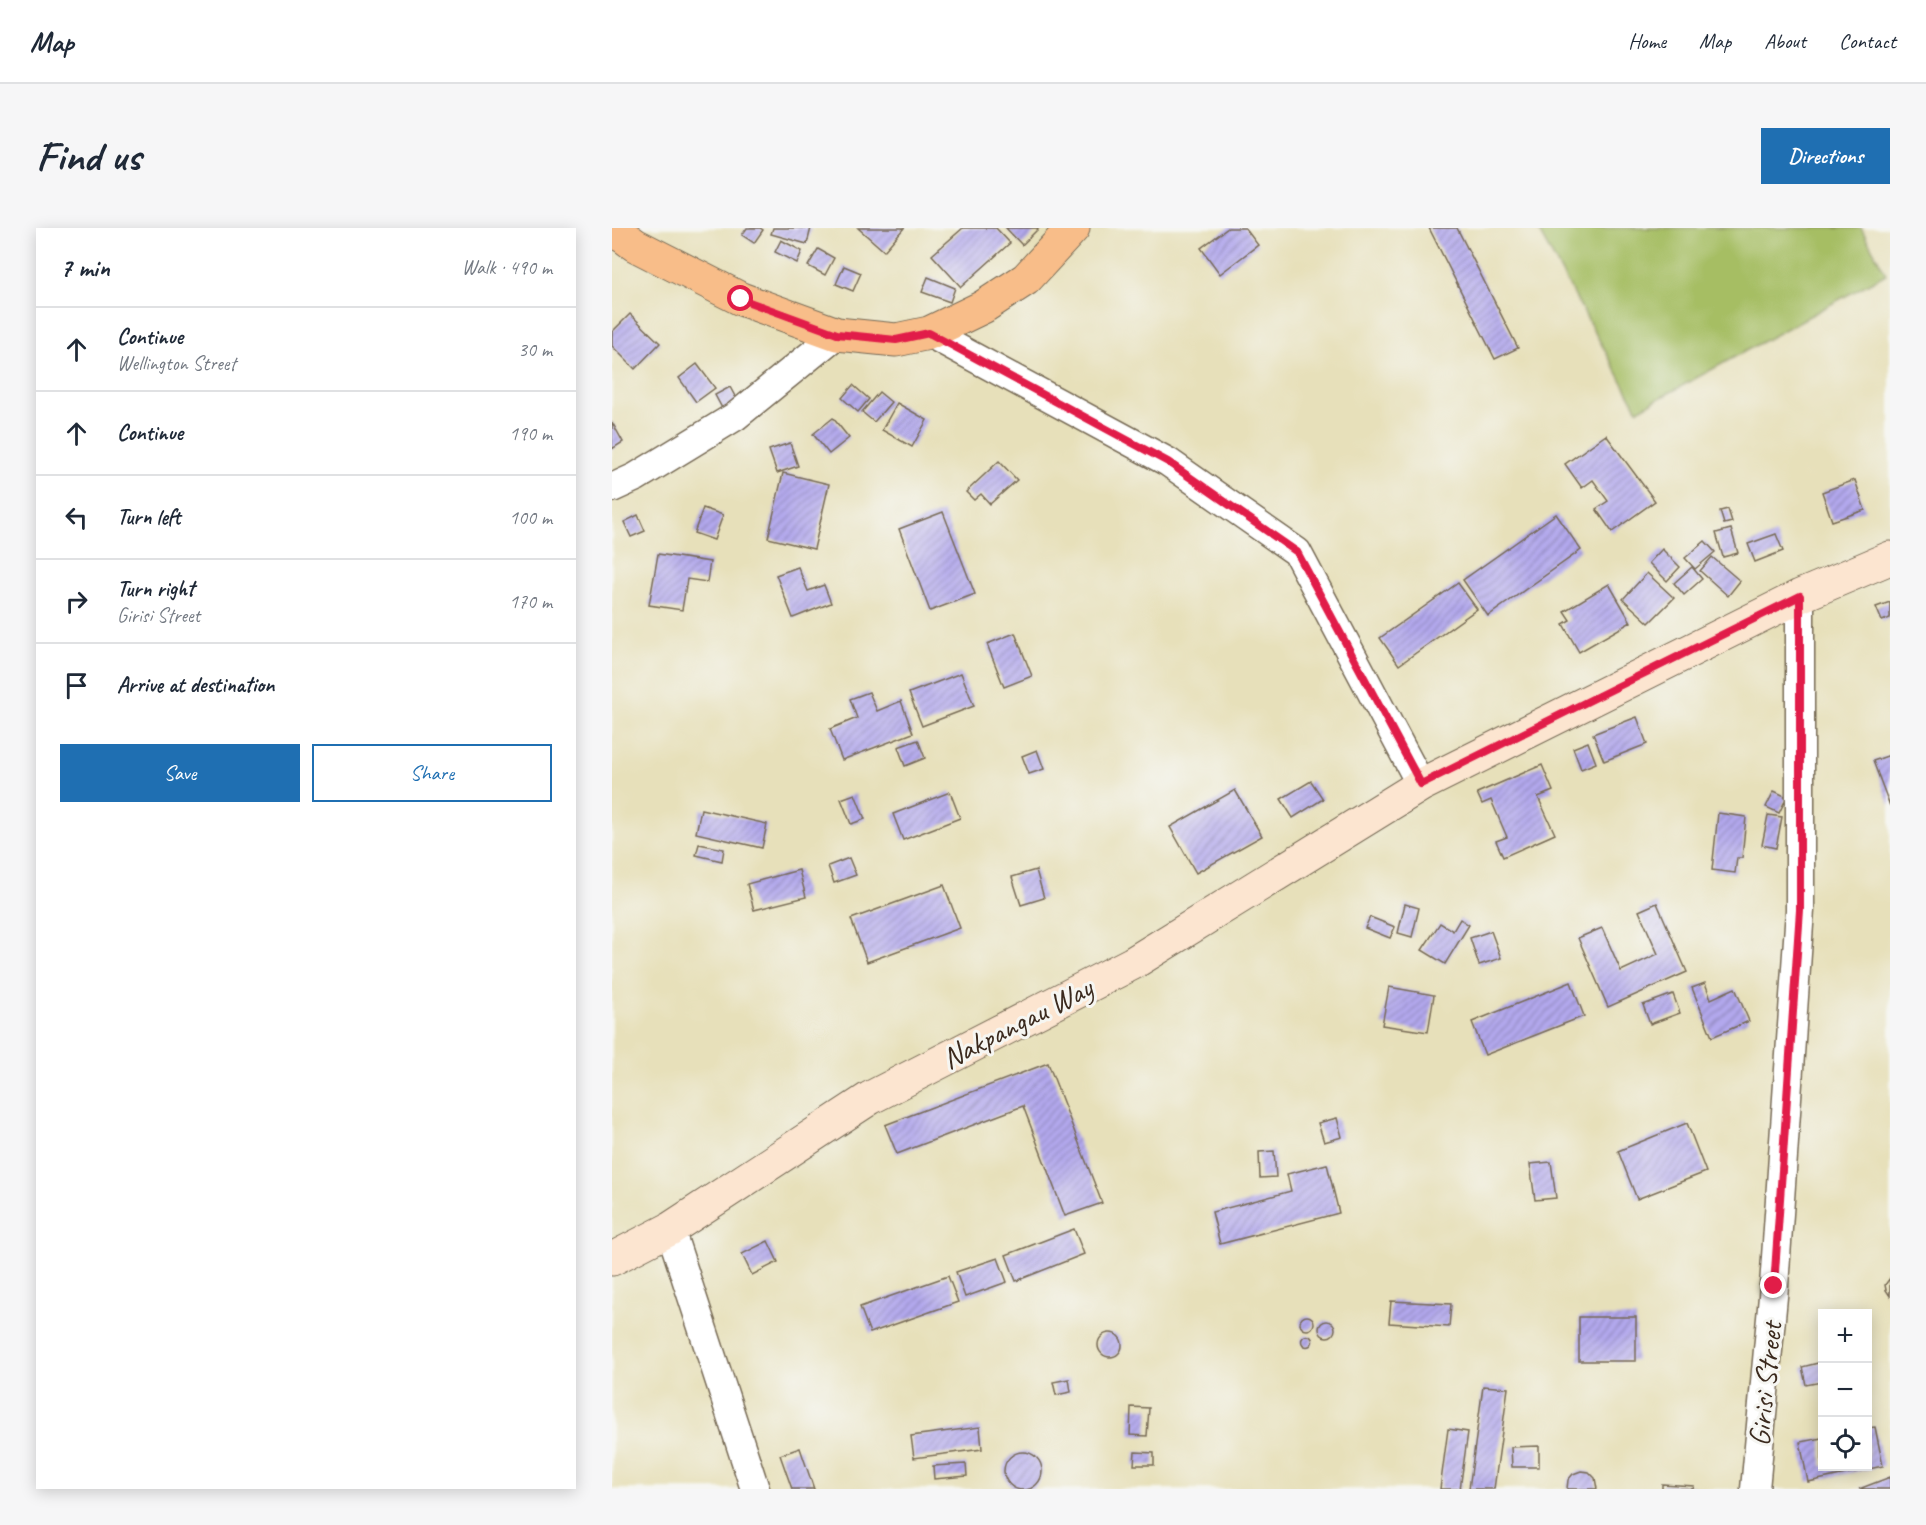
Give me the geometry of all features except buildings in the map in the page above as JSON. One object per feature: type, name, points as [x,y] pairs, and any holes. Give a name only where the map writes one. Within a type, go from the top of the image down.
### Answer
[{"type":"main road","points":[[612,228],[635,245],[741,299],[837,334],[896,340],[929,333],[983,307],[1026,279],[1073,228]]},
{"type":"street","points":[[929,333],[1168,462],[1297,552],[1421,784]]},
{"type":"street","points":[[612,488],[636,477],[736,416],[837,334]]},
{"type":"street","name":"Nakpangau Way","points":[[612,1259],[670,1229],[870,1098],[1133,963],[1421,784],[1800,596],[1890,558]]},
{"type":"street","name":"Girisi Street","points":[[1755,1489],[1774,1286],[1800,910],[1800,596]]},
{"type":"street","points":[[670,1229],[755,1489]]},
{"type":"green space","points":[[1537,228],[1861,228],[1886,274],[1638,410]]},
{"type":"route","points":[[741,299],[837,334],[896,340],[929,333],[1168,462],[1297,552],[1421,784],[1800,596],[1800,910],[1774,1286]]}]
